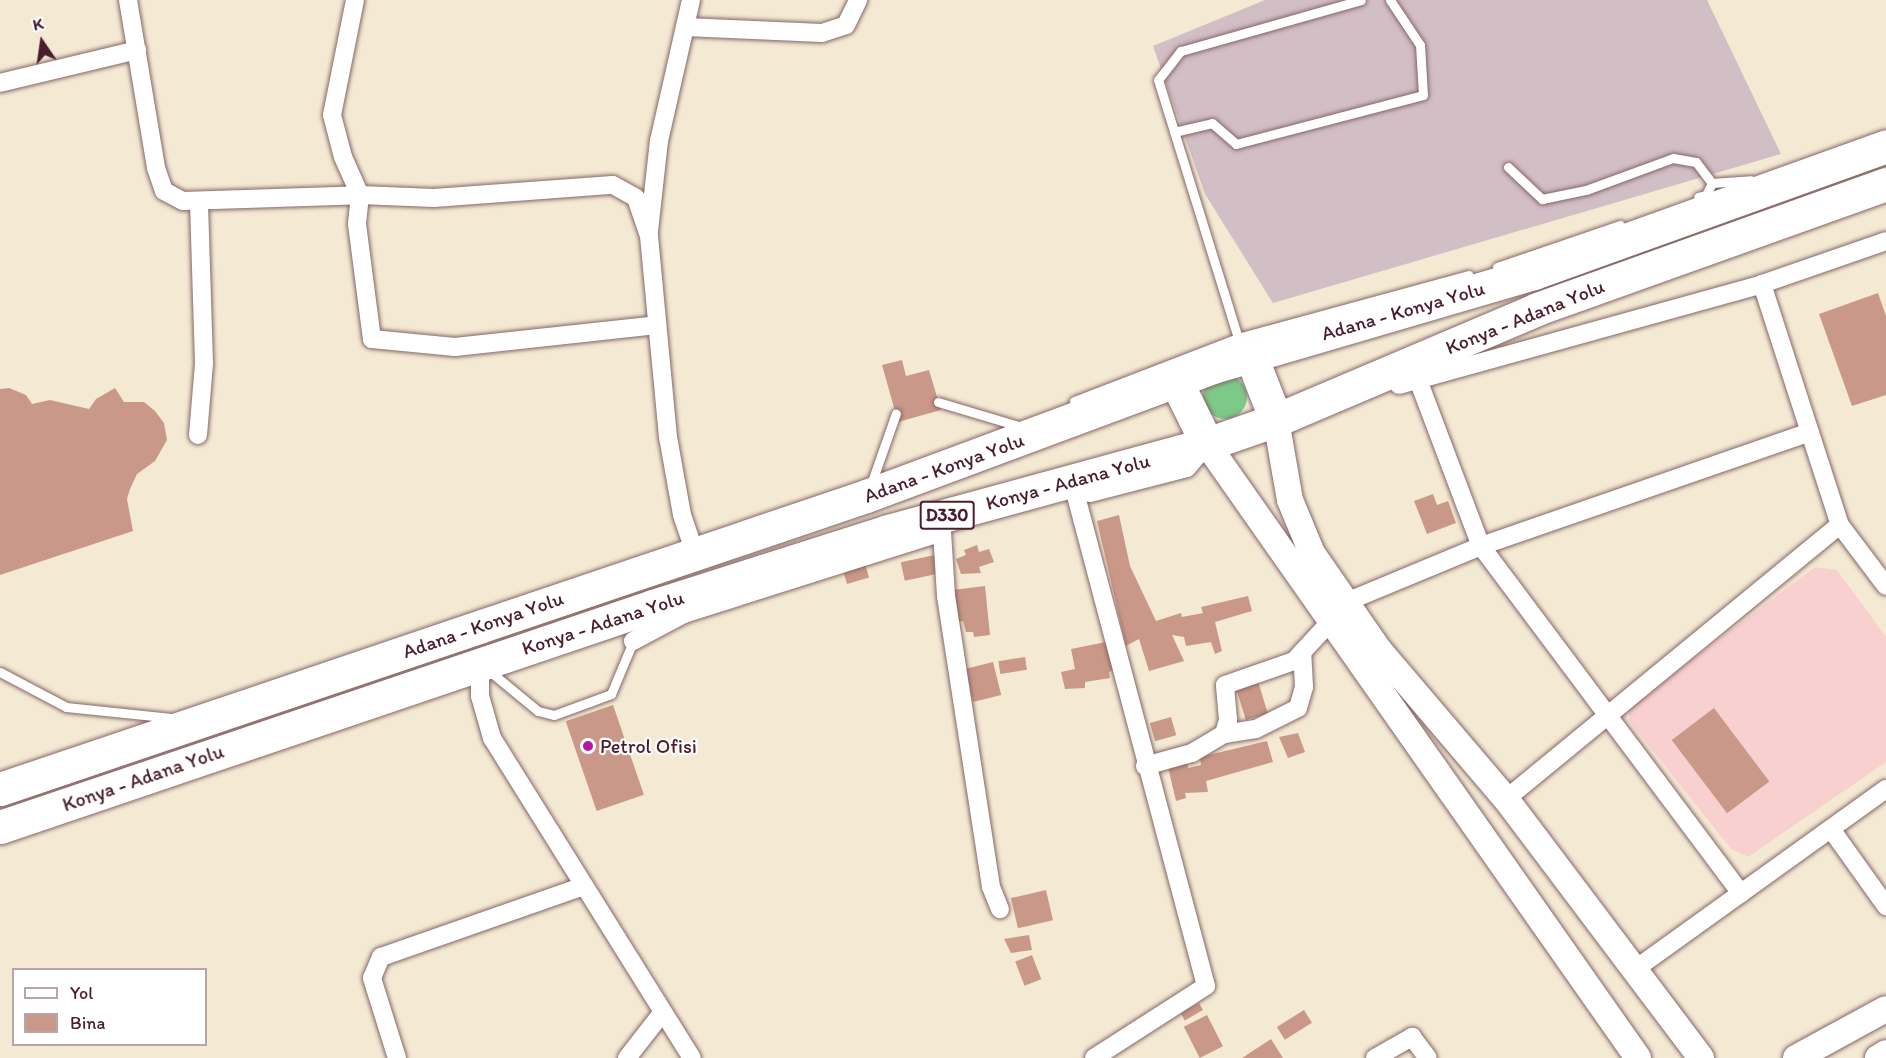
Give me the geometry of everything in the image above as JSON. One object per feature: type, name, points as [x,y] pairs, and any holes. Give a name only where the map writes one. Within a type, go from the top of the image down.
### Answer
[{"type":"highway","name":"Adana - Konya Yolu","points":[[0,789],[866,496],[1035,421],[1176,381],[1244,347],[1534,273],[1886,146]]},
{"type":"highway","name":"Konya - Adana Yolu","points":[[0,827],[653,606],[888,531],[1207,444],[1276,420],[1537,309],[1886,184]]},
{"type":"highway","points":[[1244,347],[1276,420]]},
{"type":"highway","points":[[1176,381],[1207,444]]},
{"type":"main road","points":[[1276,420],[1290,500],[1312,552],[1379,650],[1506,799],[1701,1058]]},
{"type":"main road","points":[[1207,444],[1638,1058]]},
{"type":"main road","points":[[1796,1058],[1886,1009]]},
{"type":"main road","points":[[1878,1058],[1886,1053]]},
{"type":"street","points":[[128,0],[156,168],[164,191],[183,201],[199,203],[360,195],[434,198],[613,185],[636,198],[649,236]]},
{"type":"street","points":[[355,0],[332,115],[343,157],[360,195],[357,224],[372,339],[455,347],[657,325]]},
{"type":"street","points":[[691,0],[659,141],[649,236],[668,437],[682,515],[695,554]]},
{"type":"street","points":[[685,27],[822,33],[846,25],[858,0]]},
{"type":"street","points":[[0,83],[137,50]]},
{"type":"street","points":[[198,435],[204,363],[199,203]]},
{"type":"street","points":[[1276,420],[1303,426],[1417,377],[1762,284],[1886,241]]},
{"type":"street","points":[[1762,284],[1840,525],[1886,586]]},
{"type":"street","points":[[1417,377],[1481,546],[1741,893]]},
{"type":"street","points":[[1346,602],[1481,546],[1810,432]]},
{"type":"street","points":[[633,641],[684,614],[942,532],[1187,468],[1207,444]]},
{"type":"street","points":[[1076,496],[1206,986],[1094,1058]]},
{"type":"street","points":[[1506,799],[1840,525]]},
{"type":"street","points":[[942,532],[946,596],[991,887],[1000,909]]},
{"type":"street","points":[[1224,734],[1228,720],[1225,685],[1294,661],[1330,622]]},
{"type":"street","points":[[1146,766],[1192,753],[1224,734],[1256,729],[1298,708],[1304,687],[1302,652]]},
{"type":"street","points":[[480,664],[480,696],[492,738],[692,1058]]},
{"type":"street","points":[[1634,970],[1886,789]]},
{"type":"street","points":[[1831,829],[1886,906]]},
{"type":"street","points":[[397,1058],[372,978],[381,957],[584,886]]},
{"type":"street","points":[[627,1058],[663,1012]]},
{"type":"street","points":[[1375,1058],[1412,1036],[1428,1058]]},
{"type":"lane","points":[[1244,347],[1158,80],[1181,51],[1361,0]]},
{"type":"lane","points":[[1174,132],[1212,123],[1236,144],[1423,95],[1420,45],[1390,0]]},
{"type":"lane","points":[[1508,167],[1542,199],[1586,190],[1673,158],[1696,162],[1712,183]]},
{"type":"lane","points":[[1712,183],[1802,176]]},
{"type":"lane","points":[[1684,202],[1706,195],[1712,183]]},
{"type":"lane","points":[[938,402],[1035,421],[1244,347],[1496,268],[1629,222]]},
{"type":"lane","points":[[866,496],[896,413]]},
{"type":"lane","points":[[480,664],[538,711],[554,715],[611,694],[633,641],[653,606]]},
{"type":"lane","points":[[0,672],[66,707],[202,721]]},
{"type":"shaded area","points":[[1265,0],[1707,0],[1781,154],[1273,303],[1205,194],[1153,46]]},
{"type":"shaded area","points":[[1815,567],[1837,570],[1886,637],[1886,762],[1748,857],[1731,849],[1629,721],[1629,707]]},
{"type":"green space","points":[[1225,375],[1234,376],[1241,381],[1246,388],[1246,406],[1241,413],[1234,418],[1225,419],[1216,418],[1209,413],[1204,406],[1203,397],[1204,388],[1209,381],[1216,376]]},
{"type":"building","points":[[1878,293],[1886,316],[1886,395],[1852,406],[1819,314]]},
{"type":"building","points":[[902,360],[906,376],[929,370],[941,410],[898,422],[882,365]]},
{"type":"building","points":[[9,388],[26,395],[32,404],[50,400],[89,409],[96,399],[115,388],[124,402],[144,402],[155,411],[164,423],[167,440],[155,461],[137,474],[130,489],[127,499],[133,531],[0,575],[0,389]]},
{"type":"building","points":[[1433,494],[1437,505],[1448,501],[1456,523],[1427,534],[1414,501]]},
{"type":"building","points":[[1119,515],[1130,566],[1156,621],[1181,613],[1182,617],[1203,613],[1201,607],[1248,596],[1252,611],[1215,622],[1222,651],[1215,654],[1211,642],[1186,646],[1184,637],[1172,635],[1184,661],[1149,671],[1139,639],[1126,646],[1097,521]]},
{"type":"building","points":[[977,545],[979,552],[989,549],[994,562],[979,567],[981,573],[961,574],[956,559],[966,555],[964,550]]},
{"type":"building","points":[[935,555],[939,574],[905,581],[901,562]]},
{"type":"building","points":[[865,564],[869,577],[847,584],[843,571]]},
{"type":"building","points":[[985,586],[990,635],[974,637],[973,632],[966,632],[963,621],[956,622],[952,590]]},
{"type":"building","points":[[1106,642],[1114,670],[1109,672],[1110,678],[1085,682],[1085,688],[1065,689],[1061,672],[1075,669],[1071,649]]},
{"type":"building","points":[[1025,657],[1027,670],[1000,674],[998,661]]},
{"type":"building","points":[[993,662],[1001,695],[973,702],[965,669]]},
{"type":"building","points":[[1257,678],[1268,713],[1246,720],[1235,685]]},
{"type":"building","points":[[613,705],[644,795],[597,811],[566,721]]},
{"type":"building","points":[[1714,708],[1769,781],[1727,813],[1672,740]]},
{"type":"building","points":[[1171,717],[1176,735],[1155,741],[1150,723]]},
{"type":"building","points":[[1298,733],[1305,752],[1288,758],[1279,737]]},
{"type":"building","points":[[1267,741],[1273,762],[1206,781],[1208,792],[1185,793],[1186,798],[1176,801],[1168,767],[1187,762],[1188,768],[1201,765],[1200,757]]},
{"type":"building","points":[[1046,890],[1053,920],[1018,928],[1011,898]]},
{"type":"building","points":[[1029,935],[1032,950],[1011,953],[1004,939]]},
{"type":"building","points":[[1032,955],[1041,979],[1025,986],[1015,961]]},
{"type":"building","points":[[1199,1003],[1203,1010],[1185,1020],[1181,1013]]},
{"type":"building","points":[[1304,1010],[1312,1023],[1285,1040],[1277,1027]]},
{"type":"building","points":[[1207,1015],[1223,1046],[1200,1058],[1184,1027]]},
{"type":"building","points":[[1271,1039],[1283,1058],[1242,1058]]},
{"type":"place","name":"Petrol Ofisi","points":[[588,746]]}]
